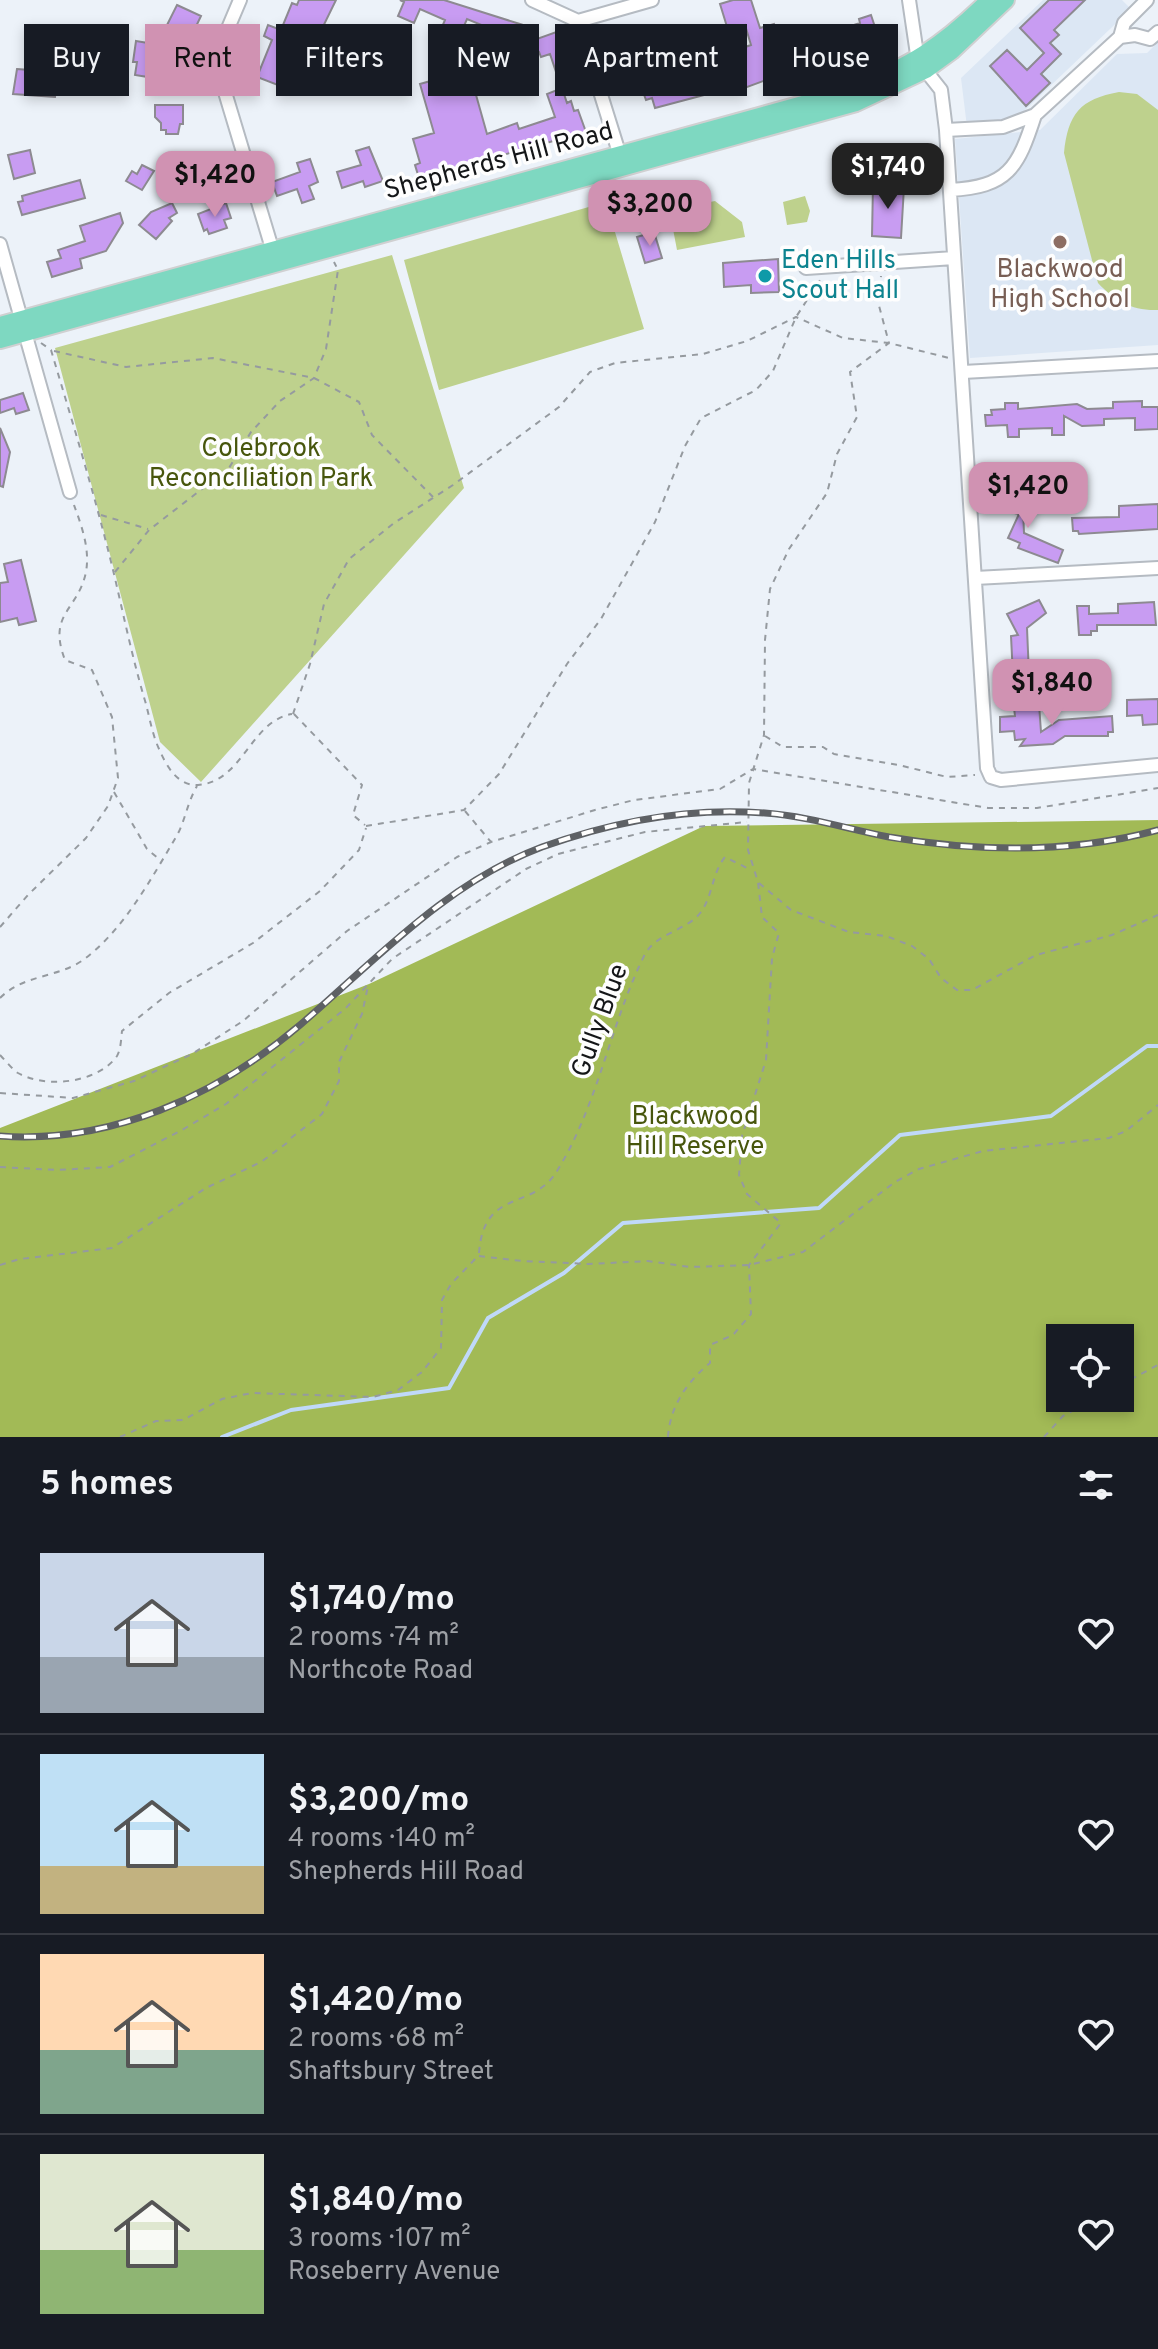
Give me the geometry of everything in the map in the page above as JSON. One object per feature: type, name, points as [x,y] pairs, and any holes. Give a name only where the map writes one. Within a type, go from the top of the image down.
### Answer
[{"type":"main road","name":"Shepherds Hill Road","points":[[922,66],[989,0]]},
{"type":"main road","name":"Shepherds Hill Road","points":[[275,258],[322,236],[856,103],[952,51],[1006,0]]},
{"type":"main road","name":"Shepherds Hill Road","points":[[0,340],[23,326],[275,258],[329,249],[622,160]]},
{"type":"main road","name":"Shepherds Hill Road","points":[[0,325],[23,326]]},
{"type":"street","points":[[240,0],[215,59],[275,258]]},
{"type":"street","points":[[532,0],[578,21],[652,0]]},
{"type":"street","points":[[909,0],[922,66],[941,90],[946,130],[987,768],[991,777],[1001,780],[1158,765]]},
{"type":"street","points":[[946,130],[1003,127],[1035,115],[1120,37],[1124,23],[1147,0]]},
{"type":"street","points":[[578,21],[622,160]]},
{"type":"street","points":[[1120,37],[1135,35],[1150,39],[1158,32]]},
{"type":"street","points":[[950,190],[990,186],[1009,171],[1025,146],[1035,115]]},
{"type":"street","points":[[0,244],[70,492]]},
{"type":"street","points":[[806,268],[954,258]]},
{"type":"street","points":[[963,372],[1158,361]]},
{"type":"street","points":[[975,578],[1158,568]]},
{"type":"path","points":[[114,573],[149,530],[229,468],[251,432],[280,401],[314,378],[326,349],[335,302],[338,270],[329,249]]},
{"type":"path","points":[[883,263],[878,302],[889,343]]},
{"type":"path","points":[[293,714],[362,785],[353,815],[366,826],[464,810],[499,774],[567,664],[601,619],[655,522],[685,446],[701,418],[756,390],[765,381],[773,371],[796,317],[827,266]]},
{"type":"path","points":[[796,317],[843,338],[889,343],[944,358],[962,357]]},
{"type":"path","points":[[293,714],[310,664],[324,604],[349,559],[394,523],[434,498],[559,407],[590,372],[615,363],[703,354],[747,341],[796,317]]},
{"type":"path","points":[[23,326],[51,350],[126,367],[213,358],[314,378],[359,402],[372,435],[434,498]]},
{"type":"path","points":[[668,1437],[669,1420],[689,1379],[710,1363],[710,1345],[733,1335],[751,1314],[749,1265],[781,1223],[747,1194],[739,1175],[742,1136],[766,1060],[772,958],[779,933],[762,917],[758,882],[748,850],[749,783],[764,735],[765,640],[770,589],[789,549],[827,493],[837,454],[857,417],[850,372],[889,343]]},
{"type":"path","points":[[51,350],[114,573],[134,664],[158,748],[170,771],[184,783],[197,785],[219,779],[241,759],[262,730],[281,716],[293,714]]},
{"type":"path","points":[[0,927],[86,838],[108,806],[118,778],[112,717],[92,670],[65,660],[57,639],[61,619],[86,573],[86,541],[70,492]]},
{"type":"path","points":[[98,514],[149,530]]},
{"type":"path","points":[[764,735],[783,747],[823,747],[834,754],[947,777],[991,777]]},
{"type":"path","points":[[0,1093],[73,1098],[134,1081],[192,1054],[243,1021],[347,931],[457,857],[491,842],[634,800],[720,789],[753,769],[988,808],[1037,808],[1158,788]]},
{"type":"path","points":[[0,998],[11,987],[80,962],[109,936],[178,835],[186,805],[197,785]]},
{"type":"path","points":[[113,791],[147,849],[160,860]]},
{"type":"path","points":[[464,810],[491,842]]},
{"type":"path","points":[[0,1167],[57,1170],[110,1167],[226,1104],[345,1009],[392,959],[526,869],[558,854],[645,832],[748,822]]},
{"type":"path","points":[[0,1055],[18,1073],[42,1081],[71,1081],[102,1070],[118,1054],[122,1031],[169,993],[253,943],[320,891],[359,850],[366,826]]},
{"type":"path","name":"Gully Blue","points":[[479,1256],[488,1217],[504,1205],[543,1186],[560,1165],[594,1092],[624,998],[646,951],[699,915],[707,903],[718,866],[725,857],[752,870]]},
{"type":"path","points":[[758,882],[791,910],[849,932],[886,936],[912,946],[929,959],[941,978],[957,990],[972,990],[1036,955],[1112,935],[1158,915]]},
{"type":"path","points":[[269,1155],[322,1114],[339,1081],[339,1062],[362,1014],[369,984]]},
{"type":"path","points":[[120,1437],[156,1421],[183,1420],[222,1399],[252,1393],[373,1397],[398,1390],[422,1372],[441,1348],[442,1300],[451,1284],[479,1256],[589,1264],[648,1261],[690,1267],[749,1265],[803,1252],[895,1182],[919,1169],[983,1151],[1109,1138],[1126,1131],[1158,1105]]},
{"type":"path","points":[[0,1265],[20,1259],[112,1248],[206,1188],[291,1140]]},
{"type":"path","points":[[1134,1378],[1158,1365]]},
{"type":"path","points":[[1044,1437],[1070,1412]]},
{"type":"shaded area","points":[[1043,0],[1122,0],[1131,9],[1023,112],[998,123],[967,127],[961,78]]},
{"type":"shaded area","name":"Blackwood High School","points":[[1158,42],[1158,345],[970,358],[955,139],[1040,130],[1117,54],[1147,53]]},
{"type":"green space","points":[[1119,92],[1137,94],[1158,110],[1158,310],[1125,304],[1098,283],[1064,153],[1069,128],[1078,110],[1095,99]]},
{"type":"green space","points":[[805,196],[810,211],[807,222],[787,225],[783,202]]},
{"type":"green space","points":[[715,201],[742,222],[745,237],[677,250],[673,229],[684,207]]},
{"type":"green space","points":[[606,202],[644,329],[439,390],[404,260]]},
{"type":"green space","name":"Colebrook Reconciliation Park","points":[[392,255],[464,488],[201,782],[160,742],[55,348]]},
{"type":"green space","name":"Blackwood Hill Reserve","points":[[1158,820],[1158,1437],[0,1437],[0,1128],[369,984],[704,826]]},
{"type":"building","points":[[299,0],[336,0],[324,24],[283,24],[292,3],[297,5]]},
{"type":"building","points":[[400,0],[444,0],[520,24],[479,24],[467,19],[465,24],[443,24],[445,20],[420,9],[414,23],[398,16],[404,2]]},
{"type":"building","points":[[751,0],[760,28],[763,27],[763,81],[747,87],[747,46],[751,45],[747,24],[726,24],[720,4]]},
{"type":"building","points":[[1049,0],[1085,0],[1054,30],[1059,35],[1050,43],[1061,54],[1041,74],[1050,83],[1026,106],[990,66],[1007,50],[1027,70],[1044,53],[1020,28]]},
{"type":"building","points":[[177,5],[201,16],[197,24],[168,24]]},
{"type":"building","points":[[871,15],[874,24],[857,24],[860,23],[859,19]]},
{"type":"building","points":[[268,25],[276,28],[276,84],[260,78],[260,70],[272,40],[264,36]]},
{"type":"building","points":[[555,32],[555,69],[550,54],[541,57],[539,38]]},
{"type":"building","points":[[136,41],[145,42],[145,77],[135,75],[137,62],[133,62]]},
{"type":"building","points":[[17,69],[24,70],[24,95],[13,94]]},
{"type":"building","points":[[428,82],[428,96],[476,96],[487,134],[517,123],[519,129],[555,117],[547,94],[555,91],[555,96],[565,96],[567,103],[571,101],[574,111],[578,110],[586,132],[419,178],[415,165],[420,163],[413,139],[434,133],[420,84]]},
{"type":"building","points":[[645,96],[700,96],[655,108],[652,98],[646,100]]},
{"type":"building","points":[[155,105],[183,105],[183,124],[180,124],[178,134],[166,134],[166,130],[161,130],[161,123],[155,117]]},
{"type":"building","points":[[369,147],[383,181],[365,187],[363,181],[342,188],[337,172],[361,165],[356,151]]},
{"type":"building","points":[[30,150],[35,173],[14,179],[8,155]]},
{"type":"building","points":[[310,159],[318,182],[309,186],[314,199],[302,203],[297,189],[277,196],[272,182],[300,172],[297,163]]},
{"type":"building","points":[[142,165],[154,171],[142,190],[126,181],[132,171],[137,174]]},
{"type":"building","points":[[80,180],[85,198],[22,215],[18,202],[23,201],[22,196]]},
{"type":"building","points":[[873,185],[904,187],[901,238],[872,236]]},
{"type":"building","points":[[172,203],[177,213],[169,218],[172,221],[156,239],[139,225],[151,212]]},
{"type":"building","points":[[226,203],[231,218],[224,220],[227,228],[209,234],[207,229],[204,231],[198,214]]},
{"type":"building","points":[[120,213],[123,223],[106,251],[80,259],[82,268],[52,277],[47,262],[61,258],[58,250],[85,241],[80,226]]},
{"type":"building","points":[[654,232],[662,258],[645,263],[637,237]]},
{"type":"building","points":[[778,259],[779,292],[751,293],[751,285],[724,287],[723,263]]},
{"type":"building","points":[[23,393],[29,410],[16,414],[14,408],[0,413],[0,400]]},
{"type":"building","points":[[1142,401],[1142,407],[1158,407],[1158,429],[1135,430],[1135,418],[1104,419],[1104,425],[1082,426],[1064,416],[1064,435],[1052,435],[1052,428],[1019,429],[1019,437],[1008,437],[1007,425],[986,426],[985,415],[992,415],[991,410],[1005,409],[1005,403],[1018,403],[1018,409],[1077,404],[1087,409],[1113,408],[1113,402]]},
{"type":"building","points":[[0,428],[10,452],[3,487],[0,486]]},
{"type":"building","points":[[1009,486],[1022,486],[1024,533],[1063,550],[1058,563],[1018,548],[1020,543],[1008,538],[1019,514],[1009,512]]},
{"type":"building","points":[[1158,504],[1158,529],[1079,534],[1073,531],[1072,518],[1119,517],[1119,506]]},
{"type":"building","points":[[21,560],[36,621],[19,625],[17,618],[0,622],[0,583],[8,582],[4,564]]},
{"type":"building","points":[[1039,600],[1046,613],[1027,628],[1029,675],[1013,676],[1011,636],[1018,635],[1007,614]]},
{"type":"building","points":[[1154,602],[1156,625],[1097,625],[1097,631],[1091,631],[1091,635],[1079,635],[1077,606],[1089,606],[1089,614],[1118,613],[1118,604]]},
{"type":"building","points":[[1158,699],[1158,724],[1143,725],[1142,715],[1127,716],[1127,700]]},
{"type":"building","points":[[1039,704],[1041,732],[1059,720],[1112,716],[1113,732],[1108,732],[1108,736],[1065,736],[1053,744],[1020,746],[1025,739],[1015,740],[1014,731],[1000,732],[1000,717],[1015,716],[1014,708]]},
{"type":"waterway","points":[[222,1437],[291,1410],[449,1388],[488,1318],[564,1273],[623,1223],[819,1208],[900,1135],[1051,1116],[1147,1046],[1158,1046]]},
{"type":"railway","points":[[0,1136],[82,1132],[122,1123],[197,1093],[268,1050],[414,925],[474,881],[542,847],[597,830],[652,818],[708,812],[765,813],[889,837],[990,848],[1058,847],[1158,830]]},
{"type":"place","name":"Blackwood High School","points":[[1060,242]]},
{"type":"place","name":"Eden Hills Scout Hall","points":[[765,276]]}]
